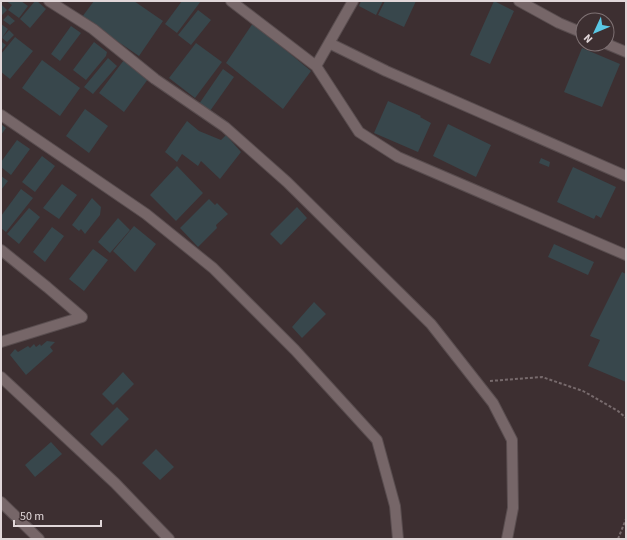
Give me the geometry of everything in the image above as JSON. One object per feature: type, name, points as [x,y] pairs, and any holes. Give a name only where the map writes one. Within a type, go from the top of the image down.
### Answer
[{"type":"street","points":[[49,1],[93,29],[155,79],[225,127],[287,182],[431,324],[493,404],[512,440],[513,508],[507,539]]},
{"type":"street","points":[[230,1],[316,66],[359,132],[398,157],[626,255]]},
{"type":"street","points":[[316,66],[353,1]]},
{"type":"street","points":[[519,1],[559,23],[575,30]]},
{"type":"street","points":[[329,43],[386,71],[626,176]]},
{"type":"street","points":[[615,47],[626,52]]},
{"type":"street","points":[[1,115],[146,214],[213,268],[294,350],[377,440],[395,506],[398,539]]},
{"type":"street","points":[[1,250],[82,317],[1,342]]},
{"type":"street","points":[[1,377],[115,483],[169,539]]},
{"type":"street","points":[[1,502],[40,539]]},
{"type":"path","points":[[477,382],[542,377],[582,391],[618,411],[626,418]]},
{"type":"path","points":[[618,539],[626,519]]},
{"type":"building","points":[[6,1],[21,1],[28,6],[19,18],[8,10],[12,5]]},
{"type":"building","points":[[35,1],[46,9],[30,28],[20,19]]},
{"type":"building","points":[[94,1],[134,1],[163,21],[139,56],[82,17]]},
{"type":"building","points":[[182,1],[201,1],[177,33],[165,24]]},
{"type":"building","points":[[361,1],[383,1],[376,15],[359,6]]},
{"type":"building","points":[[385,1],[416,1],[404,27],[378,15]]},
{"type":"building","points":[[494,1],[514,11],[490,64],[470,55]]},
{"type":"building","points":[[1,4],[7,10],[1,16]]},
{"type":"building","points":[[198,10],[211,20],[191,45],[178,35]]},
{"type":"building","points":[[8,15],[15,21],[10,25],[3,20]]},
{"type":"building","points":[[253,23],[311,71],[283,109],[226,63]]},
{"type":"building","points":[[1,24],[8,29],[2,38],[1,37]]},
{"type":"building","points":[[71,26],[81,33],[60,61],[51,54]]},
{"type":"building","points":[[9,30],[14,35],[7,42],[2,38]]},
{"type":"building","points":[[15,37],[33,51],[10,79],[1,72],[1,54]]},
{"type":"building","points":[[2,42],[6,45],[1,51],[1,44]]},
{"type":"building","points":[[94,42],[107,52],[106,56],[86,80],[73,70]]},
{"type":"building","points":[[196,43],[222,62],[195,98],[169,78]]},
{"type":"building","points":[[580,52],[592,52],[620,64],[602,107],[564,92]]},
{"type":"building","points":[[108,58],[117,66],[93,94],[84,87]]},
{"type":"building","points":[[42,60],[80,88],[60,116],[22,88]]},
{"type":"building","points":[[124,60],[148,79],[124,112],[99,93]]},
{"type":"building","points":[[223,69],[234,77],[210,111],[199,104]]},
{"type":"building","points":[[388,101],[421,116],[420,117],[431,123],[418,152],[374,133]]},
{"type":"building","points":[[85,109],[108,126],[89,153],[66,136]]},
{"type":"building","points":[[187,121],[199,131],[221,140],[226,135],[241,152],[220,179],[201,161],[198,166],[182,154],[177,162],[165,152]]},
{"type":"building","points":[[1,124],[6,128],[1,135]]},
{"type":"building","points":[[448,124],[491,145],[476,177],[433,156]]},
{"type":"building","points":[[17,140],[30,149],[11,175],[1,167],[1,162]]},
{"type":"building","points":[[42,156],[55,166],[35,192],[22,182]]},
{"type":"building","points":[[541,158],[550,162],[549,167],[539,163]]},
{"type":"building","points":[[177,166],[203,193],[176,221],[150,195]]},
{"type":"building","points":[[573,167],[616,187],[601,218],[596,215],[594,219],[557,202]]},
{"type":"building","points":[[1,176],[8,181],[1,190]]},
{"type":"building","points":[[62,184],[77,195],[59,219],[43,208]]},
{"type":"building","points":[[21,189],[33,198],[6,232],[1,228],[1,216]]},
{"type":"building","points":[[92,198],[101,207],[100,215],[85,234],[81,229],[79,231],[72,225]]},
{"type":"building","points":[[209,199],[215,205],[217,203],[228,214],[216,225],[217,228],[198,247],[180,228]]},
{"type":"building","points":[[297,207],[307,218],[281,245],[270,234]]},
{"type":"building","points":[[29,208],[40,217],[19,244],[7,234]]},
{"type":"building","points":[[118,218],[130,230],[110,253],[98,242]]},
{"type":"building","points":[[134,226],[156,244],[135,272],[113,251]]},
{"type":"building","points":[[52,227],[64,236],[45,262],[33,252]]},
{"type":"building","points":[[554,244],[594,262],[588,275],[548,257]]},
{"type":"building","points":[[93,249],[108,260],[84,291],[69,279]]},
{"type":"building","points":[[622,272],[626,274],[626,382],[588,366],[600,340],[590,336]]},
{"type":"building","points":[[314,302],[326,314],[302,338],[292,327]]},
{"type":"building","points":[[47,341],[55,342],[50,347],[53,351],[26,375],[10,355],[15,349],[18,352],[28,346],[30,348],[34,344],[36,347],[40,344],[41,346]]},
{"type":"building","points":[[123,372],[134,384],[113,405],[102,394]]},
{"type":"building","points":[[117,407],[129,419],[102,446],[90,434]]},
{"type":"building","points":[[51,442],[62,454],[35,477],[25,465]]},
{"type":"building","points":[[156,449],[174,467],[160,480],[142,463]]}]
